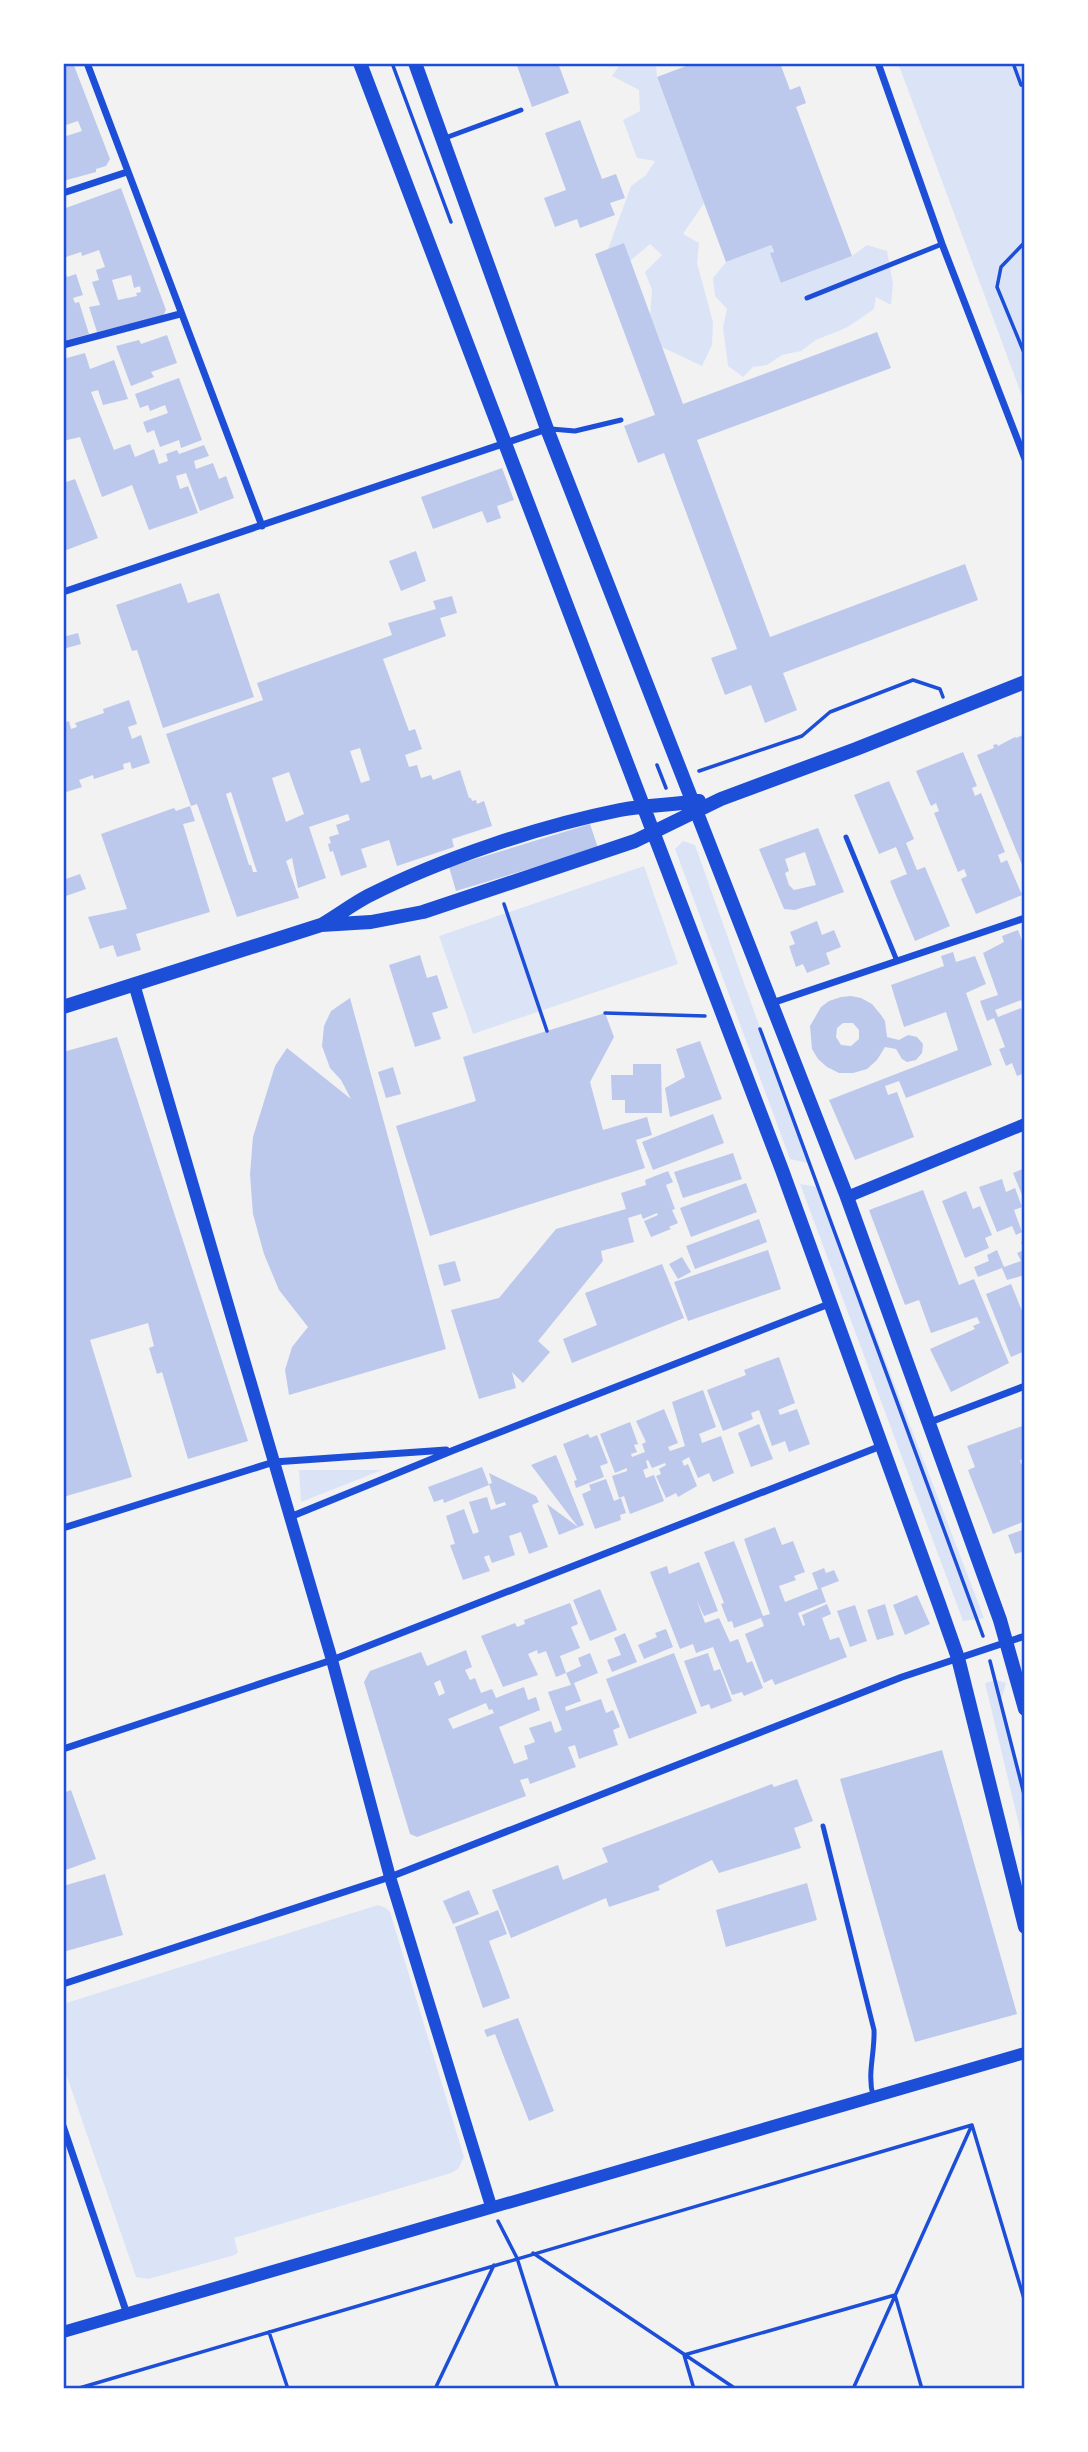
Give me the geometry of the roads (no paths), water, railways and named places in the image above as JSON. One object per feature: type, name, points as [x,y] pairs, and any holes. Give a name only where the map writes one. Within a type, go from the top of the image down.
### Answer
[{"type":"main road","points":[[360,63],[782,1170],[958,1658],[1025,1927]]},
{"type":"main road","points":[[415,63],[547,429],[847,1197],[1007,1642],[1025,1709]]},
{"type":"main road","points":[[63,1007],[321,925],[371,922],[423,912],[635,841],[694,807],[1025,682]]},
{"type":"main road","points":[[321,925],[366,897],[412,876],[572,821],[671,803],[694,807]]},
{"type":"street","points":[[87,63],[262,526]]},
{"type":"street","points":[[878,63],[942,244],[1025,459]]},
{"type":"street","points":[[63,193],[127,172]]},
{"type":"street","points":[[63,345],[180,314]]},
{"type":"street","points":[[63,592],[547,429]]},
{"type":"street","points":[[771,1003],[1025,918]]},
{"type":"street","points":[[134,984],[332,1660],[390,1877],[491,2206]]},
{"type":"street","points":[[847,1197],[1025,1124]]},
{"type":"street","points":[[290,1517],[829,1304]]},
{"type":"street","points":[[930,1422],[1025,1386]]},
{"type":"street","points":[[63,1749],[332,1660],[882,1445]]},
{"type":"street","points":[[63,1528],[274,1462],[454,1450]]},
{"type":"street","points":[[63,1984],[390,1877],[902,1677],[1025,1636]]},
{"type":"street","points":[[63,2332],[1025,2053]]},
{"type":"street","points":[[63,2126],[127,2314]]},
{"type":"lane","points":[[443,138],[521,110]]},
{"type":"lane","points":[[807,298],[942,244]]},
{"type":"lane","points":[[547,429],[575,431],[621,420]]},
{"type":"lane","points":[[846,837],[897,961]]},
{"type":"lane","points":[[823,1826],[874,2031],[875,2048],[869,2081],[873,2096]]}]
